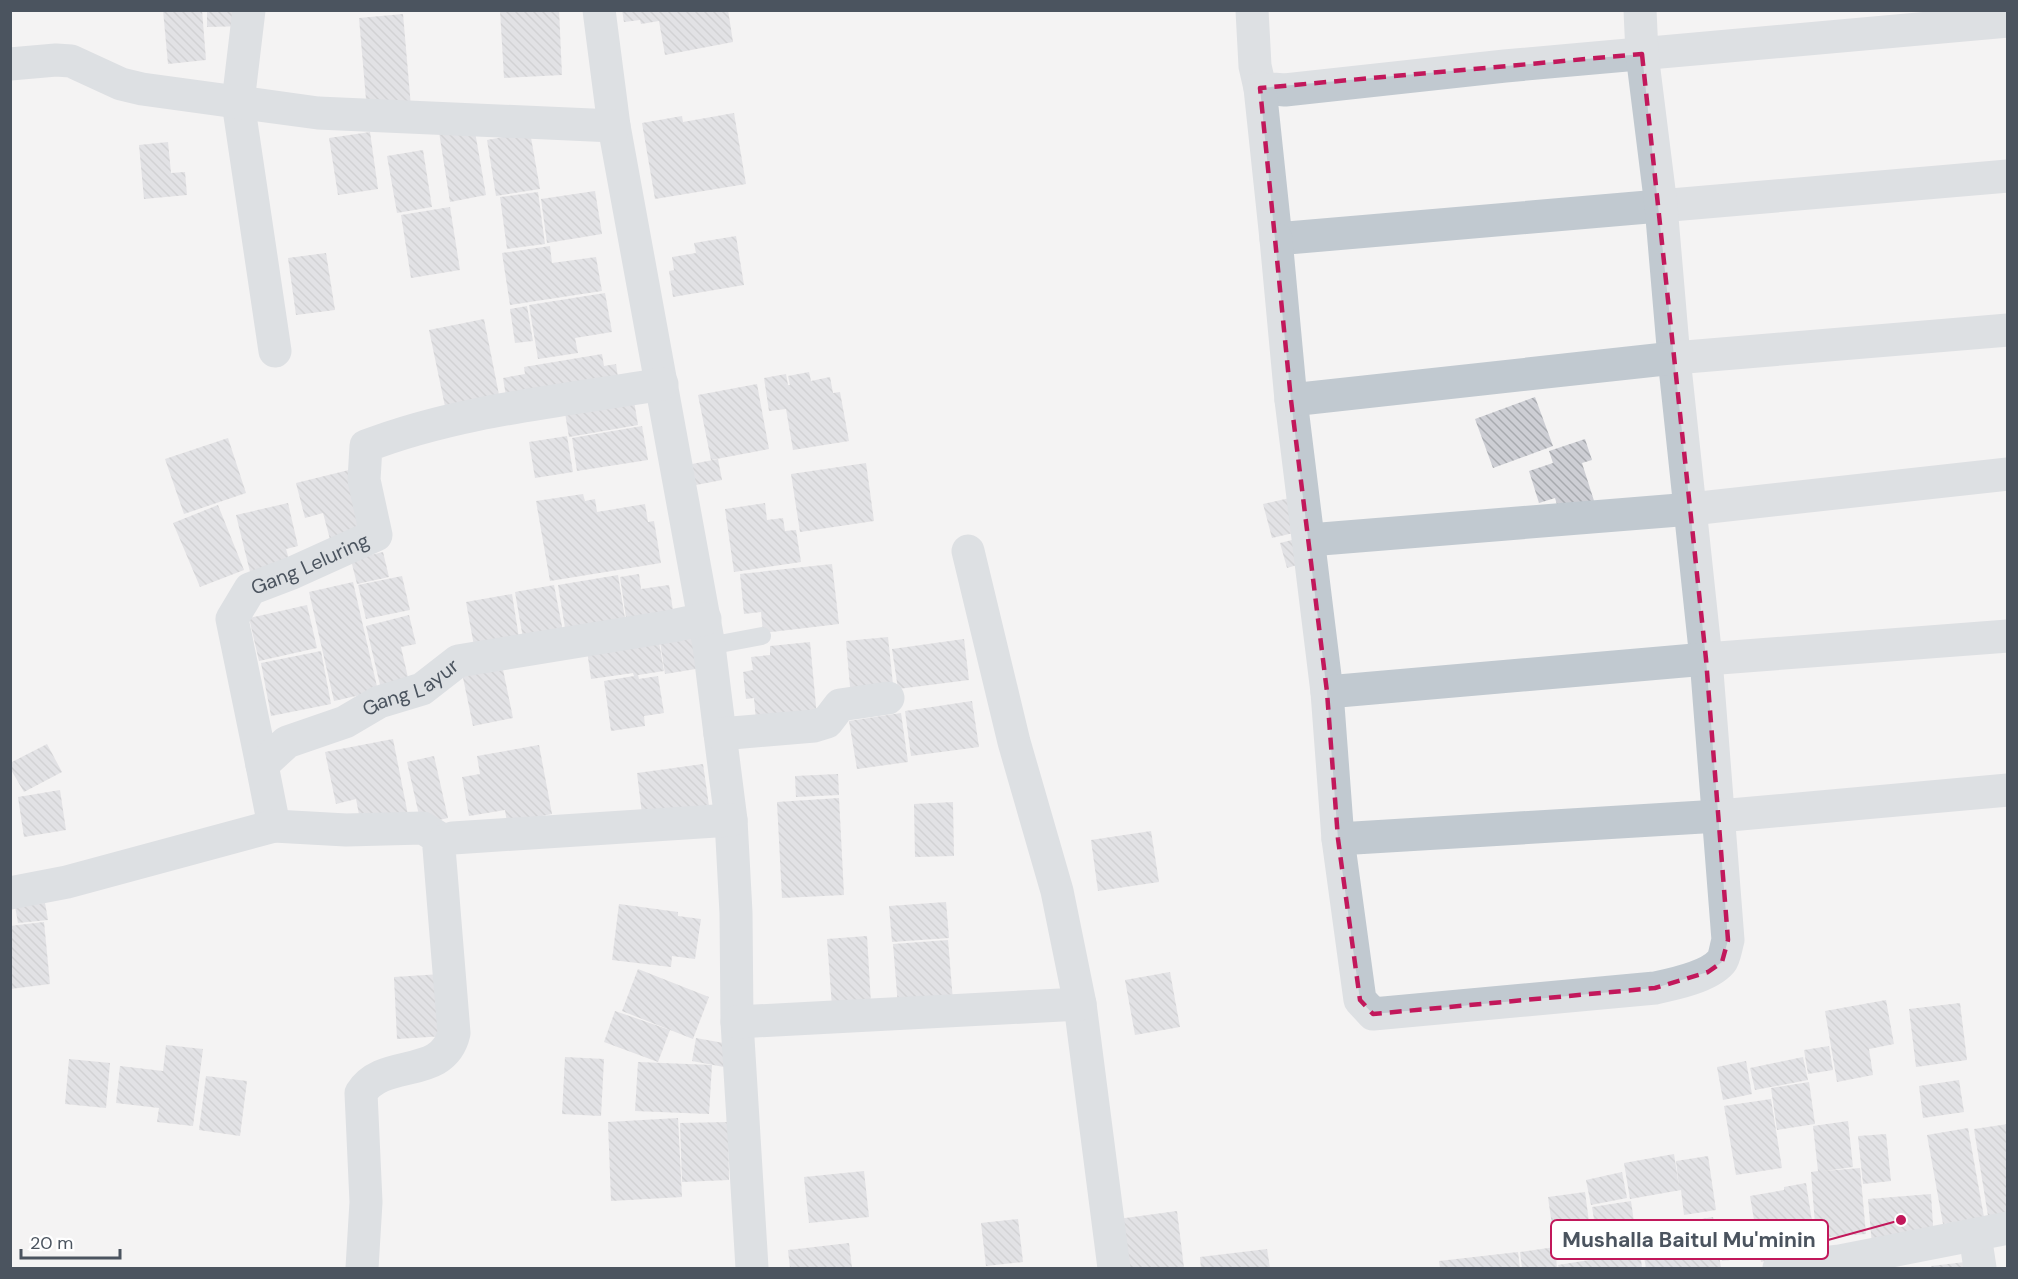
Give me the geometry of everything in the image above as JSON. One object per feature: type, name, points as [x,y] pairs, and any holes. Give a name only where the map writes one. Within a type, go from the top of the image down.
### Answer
[{"type":"street","points":[[249,10],[238,102],[275,351]]},
{"type":"street","points":[[599,10],[614,126],[707,632],[731,820],[736,914],[736,1022],[752,1269]]},
{"type":"street","points":[[1252,10],[1255,66],[1260,88],[1291,400],[1327,692],[1338,839],[1360,1000],[1373,1014],[1656,988],[1708,972],[1722,962],[1728,940],[1706,659],[1674,358],[1661,206],[1642,54],[1640,10]]},
{"type":"street","points":[[1260,88],[1285,90],[1505,66],[2007,21]]},
{"type":"street","points":[[10,64],[71,61],[121,84],[318,113],[614,126]]},
{"type":"street","points":[[1276,239],[2007,176]]},
{"type":"street","points":[[1291,400],[1674,358],[2007,330]]},
{"type":"street","name":"Gang Leluring","points":[[262,765],[232,619],[250,589],[292,573],[376,535],[364,480],[366,446],[402,432],[497,411],[662,384]]},
{"type":"street","points":[[1309,540],[1691,509],[2007,474]]},
{"type":"street","points":[[968,551],[1014,742],[1057,891],[1080,1004],[1114,1269]]},
{"type":"street","name":"Gang Layur","points":[[262,765],[287,742],[345,722],[379,702],[422,689],[458,661],[672,626],[707,632]]},
{"type":"street","points":[[1327,692],[2007,636]]},
{"type":"street","points":[[720,734],[814,726],[827,722],[840,705],[888,698]]},
{"type":"street","points":[[262,765],[274,826]]},
{"type":"street","points":[[1338,839],[1719,816],[2007,790]]},
{"type":"street","points":[[362,1269],[366,1202],[361,1093],[367,1084],[380,1076],[427,1063],[443,1054],[451,1046],[454,1033],[439,848],[444,841],[453,838],[731,820]]},
{"type":"street","points":[[10,893],[67,882],[274,826],[346,830],[423,828],[444,841]]},
{"type":"street","points":[[736,1022],[1080,1004]]},
{"type":"street","points":[[1779,1269],[1840,1260],[2007,1228]]},
{"type":"street","points":[[1975,1235],[1980,1269]]},
{"type":"lane","points":[[707,632],[762,636]]},
{"type":"highlighted area","points":[[1642,54],[1706,659],[1728,940],[1722,962],[1708,972],[1655,988],[1373,1014],[1360,1000],[1338,839],[1327,692],[1291,400],[1260,88]]},
{"type":"building","points":[[163,10],[202,10],[206,60],[168,64]]},
{"type":"building","points":[[207,10],[245,10],[246,26],[207,27]]},
{"type":"building","points":[[500,10],[559,10],[562,75],[504,78]]},
{"type":"building","points":[[622,10],[728,10],[733,42],[665,55],[659,21],[641,24],[640,20],[624,22]]},
{"type":"building","points":[[403,14],[411,107],[367,111],[359,18]]},
{"type":"building","points":[[734,113],[746,184],[655,199],[642,123],[682,116],[683,122]]},
{"type":"building","points":[[474,126],[486,195],[450,202],[439,132]]},
{"type":"building","points":[[370,132],[378,189],[338,195],[329,138]]},
{"type":"building","points":[[530,132],[540,189],[496,196],[487,140]]},
{"type":"building","points":[[168,142],[171,173],[185,172],[187,195],[144,199],[139,145]]},
{"type":"building","points":[[423,150],[432,207],[397,213],[387,156]]},
{"type":"building","points":[[595,191],[602,234],[547,243],[541,199]]},
{"type":"building","points":[[538,192],[545,244],[507,249],[500,197]]},
{"type":"building","points":[[450,207],[460,270],[411,278],[401,215]]},
{"type":"building","points":[[736,236],[744,285],[673,297],[669,271],[674,270],[672,257],[696,253],[694,243]]},
{"type":"building","points":[[550,246],[552,263],[596,257],[602,291],[510,305],[502,253]]},
{"type":"building","points":[[326,253],[335,310],[296,315],[288,258]]},
{"type":"building","points":[[605,293],[612,332],[575,338],[578,353],[538,359],[529,305]]},
{"type":"building","points":[[527,306],[533,341],[515,343],[510,309]]},
{"type":"building","points":[[484,319],[500,400],[446,411],[429,330]]},
{"type":"building","points":[[602,354],[604,366],[616,364],[620,390],[507,402],[503,378],[525,374],[524,367]]},
{"type":"building","points":[[809,372],[811,381],[830,377],[833,393],[840,392],[849,441],[793,450],[786,409],[769,411],[764,378],[786,374],[788,385],[790,385],[788,376]]},
{"type":"building","points":[[757,384],[769,449],[711,460],[698,395]]},
{"type":"building","points":[[632,389],[638,425],[569,437],[563,401]]},
{"type":"building","points":[[1535,397],[1553,446],[1493,468],[1475,419]]},
{"type":"building","points":[[642,426],[648,460],[577,471],[572,438]]},
{"type":"building","points":[[567,436],[573,472],[535,478],[529,442]]},
{"type":"building","points":[[228,438],[246,493],[184,514],[165,459]]},
{"type":"building","points":[[1585,439],[1592,460],[1582,463],[1596,507],[1561,518],[1555,498],[1539,503],[1529,471],[1553,463],[1549,451]]},
{"type":"building","points":[[718,459],[722,480],[696,485],[692,464]]},
{"type":"building","points":[[866,463],[874,521],[800,532],[791,474]]},
{"type":"building","points":[[357,468],[374,532],[331,543],[323,513],[305,518],[296,483]]},
{"type":"building","points":[[583,494],[585,501],[595,499],[597,512],[645,504],[648,522],[654,521],[661,563],[550,581],[536,501]]},
{"type":"building","points":[[1294,497],[1302,531],[1272,538],[1263,504]]},
{"type":"building","points":[[288,503],[298,546],[286,549],[292,570],[252,580],[236,515]]},
{"type":"building","points":[[765,503],[767,520],[783,518],[785,531],[796,530],[801,562],[734,572],[725,509]]},
{"type":"building","points":[[218,505],[244,570],[200,587],[173,523]]},
{"type":"building","points":[[1300,538],[1307,562],[1287,568],[1280,543]]},
{"type":"building","points":[[383,552],[389,577],[357,584],[351,560]]},
{"type":"building","points":[[832,564],[839,624],[763,633],[761,612],[744,614],[740,574]]},
{"type":"building","points":[[639,574],[641,589],[669,585],[675,623],[628,631],[620,577]]},
{"type":"building","points":[[618,575],[627,631],[567,640],[558,585]]},
{"type":"building","points":[[402,576],[410,610],[366,619],[358,585]]},
{"type":"building","points":[[353,582],[378,691],[334,701],[309,592]]},
{"type":"building","points":[[554,585],[564,637],[524,644],[515,592]]},
{"type":"building","points":[[512,594],[519,638],[474,646],[466,602]]},
{"type":"building","points":[[307,605],[317,648],[259,661],[249,618]]},
{"type":"building","points":[[409,615],[416,644],[401,647],[409,682],[381,689],[366,626]]},
{"type":"building","points":[[695,623],[702,668],[665,674],[658,629]]},
{"type":"building","points":[[657,630],[664,671],[638,675],[639,679],[658,676],[664,713],[644,716],[645,726],[611,731],[604,681],[634,676],[633,673],[591,679],[586,643]]},
{"type":"building","points":[[888,637],[894,694],[851,698],[846,641]]},
{"type":"building","points":[[964,639],[969,680],[898,689],[892,649]]},
{"type":"building","points":[[810,642],[817,717],[756,720],[754,698],[746,699],[743,672],[753,670],[751,657],[770,655],[770,646]]},
{"type":"building","points":[[321,651],[331,704],[271,716],[261,663]]},
{"type":"building","points":[[500,655],[513,718],[473,726],[460,663]]},
{"type":"building","points":[[972,701],[979,747],[911,756],[905,711]]},
{"type":"building","points":[[901,713],[908,762],[857,769],[849,721]]},
{"type":"building","points":[[393,739],[408,815],[361,825],[356,799],[336,804],[325,752]]},
{"type":"building","points":[[47,744],[62,772],[24,792],[10,768],[10,763]]},
{"type":"building","points":[[539,745],[552,814],[507,823],[505,810],[469,816],[462,777],[480,774],[477,756]]},
{"type":"building","points":[[434,756],[448,818],[421,824],[407,762]]},
{"type":"building","points":[[703,764],[709,806],[642,814],[637,773]]},
{"type":"building","points":[[838,774],[839,795],[796,797],[795,776]]},
{"type":"building","points":[[60,790],[66,830],[24,837],[18,797]]},
{"type":"building","points":[[839,798],[844,895],[782,898],[777,802]]},
{"type":"building","points":[[953,802],[954,856],[915,857],[914,804]]},
{"type":"building","points":[[1151,831],[1159,882],[1098,891],[1091,840]]},
{"type":"building","points":[[946,902],[949,938],[892,942],[889,906]]},
{"type":"building","points":[[45,903],[48,920],[18,923],[15,906]]},
{"type":"building","points":[[619,904],[678,912],[678,916],[701,919],[695,959],[672,956],[671,967],[612,960]]},
{"type":"building","points":[[44,922],[50,984],[10,989],[10,926]]},
{"type":"building","points":[[867,936],[871,1004],[832,1007],[827,939]]},
{"type":"building","points":[[948,940],[953,1001],[898,1006],[893,944]]},
{"type":"building","points":[[638,969],[709,997],[693,1039],[622,1011]]},
{"type":"building","points":[[1170,972],[1180,1027],[1135,1035],[1125,980]]},
{"type":"building","points":[[441,974],[445,1036],[397,1039],[394,977]]},
{"type":"building","points":[[1886,1000],[1894,1044],[1869,1049],[1873,1075],[1837,1082],[1825,1011]]},
{"type":"building","points":[[1960,1003],[1967,1060],[1916,1067],[1909,1009]]},
{"type":"building","points":[[615,1011],[670,1030],[658,1062],[604,1042]]},
{"type":"building","points":[[696,1038],[729,1044],[724,1067],[692,1061]]},
{"type":"building","points":[[166,1045],[203,1049],[193,1126],[157,1122],[159,1108],[116,1103],[120,1066],[163,1071]]},
{"type":"building","points":[[1829,1046],[1833,1070],[1808,1074],[1804,1050]]},
{"type":"building","points":[[565,1057],[604,1059],[601,1116],[562,1114]]},
{"type":"building","points":[[1803,1057],[1808,1080],[1755,1090],[1750,1068]]},
{"type":"building","points":[[69,1059],[110,1063],[106,1108],[65,1104]]},
{"type":"building","points":[[1746,1061],[1752,1094],[1723,1100],[1717,1067]]},
{"type":"building","points":[[638,1062],[712,1065],[709,1114],[635,1111]]},
{"type":"building","points":[[206,1076],[247,1081],[240,1136],[199,1130]]},
{"type":"building","points":[[1959,1080],[1964,1112],[1923,1118],[1919,1086]]},
{"type":"building","points":[[1809,1082],[1815,1124],[1777,1130],[1771,1088]]},
{"type":"building","points":[[1771,1099],[1782,1168],[1736,1175],[1724,1106]]},
{"type":"building","points":[[678,1118],[682,1197],[611,1201],[608,1122]]},
{"type":"building","points":[[1848,1121],[1853,1167],[1825,1171],[1860,1168],[1866,1234],[1816,1238],[1811,1172],[1818,1171],[1813,1126]]},
{"type":"building","points":[[728,1122],[729,1180],[682,1182],[680,1123]]},
{"type":"building","points":[[2008,1124],[2008,1219],[1989,1222],[1974,1129]]},
{"type":"building","points":[[1968,1128],[1984,1217],[1943,1224],[1927,1135]]},
{"type":"building","points":[[1886,1134],[1891,1181],[1863,1184],[1858,1136]]},
{"type":"building","points":[[1674,1154],[1679,1187],[1676,1161],[1708,1156],[1716,1210],[1684,1215],[1681,1190],[1630,1199],[1624,1163]]},
{"type":"building","points":[[864,1171],[869,1217],[809,1223],[804,1177]]},
{"type":"building","points":[[1622,1172],[1627,1198],[1591,1205],[1586,1180]]},
{"type":"building","points":[[1806,1183],[1815,1240],[1796,1243],[1799,1255],[1761,1262],[1750,1196],[1784,1190],[1784,1187]]},
{"type":"building","points":[[1585,1192],[1593,1252],[1556,1257],[1557,1268],[1522,1268],[1520,1252],[1555,1247],[1548,1197]]},
{"type":"building","points":[[1931,1194],[1934,1240],[1872,1245],[1868,1199]]},
{"type":"building","points":[[1631,1201],[1638,1251],[1600,1257],[1592,1207]]},
{"type":"building","points":[[1177,1211],[1184,1268],[1125,1268],[1118,1219]]},
{"type":"building","points":[[1713,1217],[1721,1268],[1646,1268],[1639,1230]]},
{"type":"building","points":[[1018,1219],[1023,1262],[986,1266],[981,1223]]},
{"type":"building","points":[[1751,1227],[1755,1257],[1722,1261],[1718,1232]]},
{"type":"building","points":[[849,1243],[852,1268],[790,1268],[788,1250]]},
{"type":"building","points":[[1267,1249],[1270,1268],[1201,1268],[1200,1257]]},
{"type":"building","points":[[1518,1252],[1520,1268],[1440,1268],[1439,1261]]},
{"type":"building","points":[[1640,1252],[1642,1268],[1559,1268],[1558,1265]]},
{"type":"building","points":[[1974,1261],[1975,1268],[1932,1268],[1931,1266]]},
{"type":"place","name":"Mushalla Baitul Mu'minin","points":[[1901,1220]]}]
